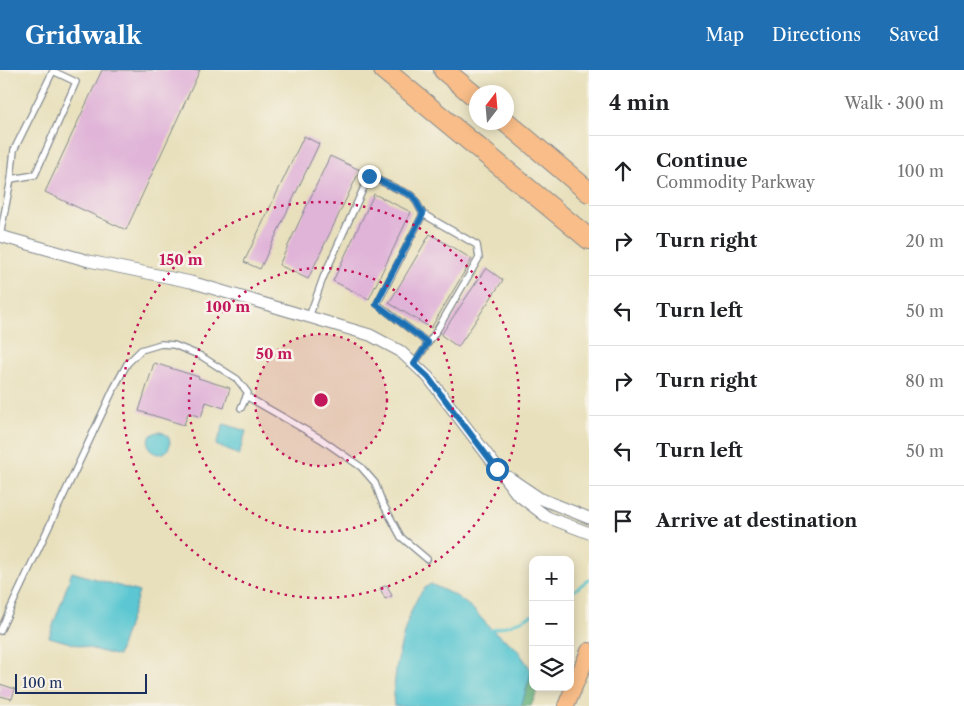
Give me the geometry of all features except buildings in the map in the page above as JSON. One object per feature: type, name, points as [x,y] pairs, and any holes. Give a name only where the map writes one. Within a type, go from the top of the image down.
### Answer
[{"type":"highway","points":[[384,70],[589,239]]},
{"type":"highway","points":[[444,70],[469,92]]},
{"type":"highway","points":[[514,129],[589,192]]},
{"type":"main road","points":[[566,706],[589,651]]},
{"type":"street","points":[[0,236],[89,261],[191,282],[370,335],[400,351],[428,377],[517,494],[547,517],[589,533]]},
{"type":"street","points":[[497,469],[538,498],[589,518]]},
{"type":"lane","points":[[0,236],[11,179],[14,150],[53,71],[76,82],[35,175],[11,179]]},
{"type":"lane","points":[[309,317],[323,278],[369,176],[413,196],[423,214],[477,245],[479,258],[414,364]]},
{"type":"lane","points":[[423,214],[376,304],[428,343]]},
{"type":"lane","points":[[0,631],[127,364],[141,350],[161,344],[174,344],[202,356],[236,379],[248,393],[241,408]]},
{"type":"lane","points":[[246,396],[322,439],[361,467],[375,483],[382,502],[401,537],[427,559]]},
{"type":"green space","points":[[529,681],[529,691],[537,691],[531,706],[521,706]]},
{"type":"water","points":[[224,424],[246,431],[239,455],[216,445]]},
{"type":"water","points":[[159,432],[167,435],[170,443],[167,451],[159,454],[151,451],[148,443],[151,435]]},
{"type":"water","points":[[72,572],[139,592],[118,656],[49,637]]},
{"type":"water","points":[[431,584],[456,596],[472,608],[492,630],[516,648],[529,667],[529,681],[521,706],[394,706],[395,678],[402,639],[415,603],[422,591]]},
{"type":"waterway","points":[[574,591],[589,579]]},
{"type":"waterway","points":[[492,630],[529,617]]},
{"type":"route","points":[[369,176],[413,196],[423,214],[376,304],[428,343],[414,364],[428,377],[497,469]]}]
